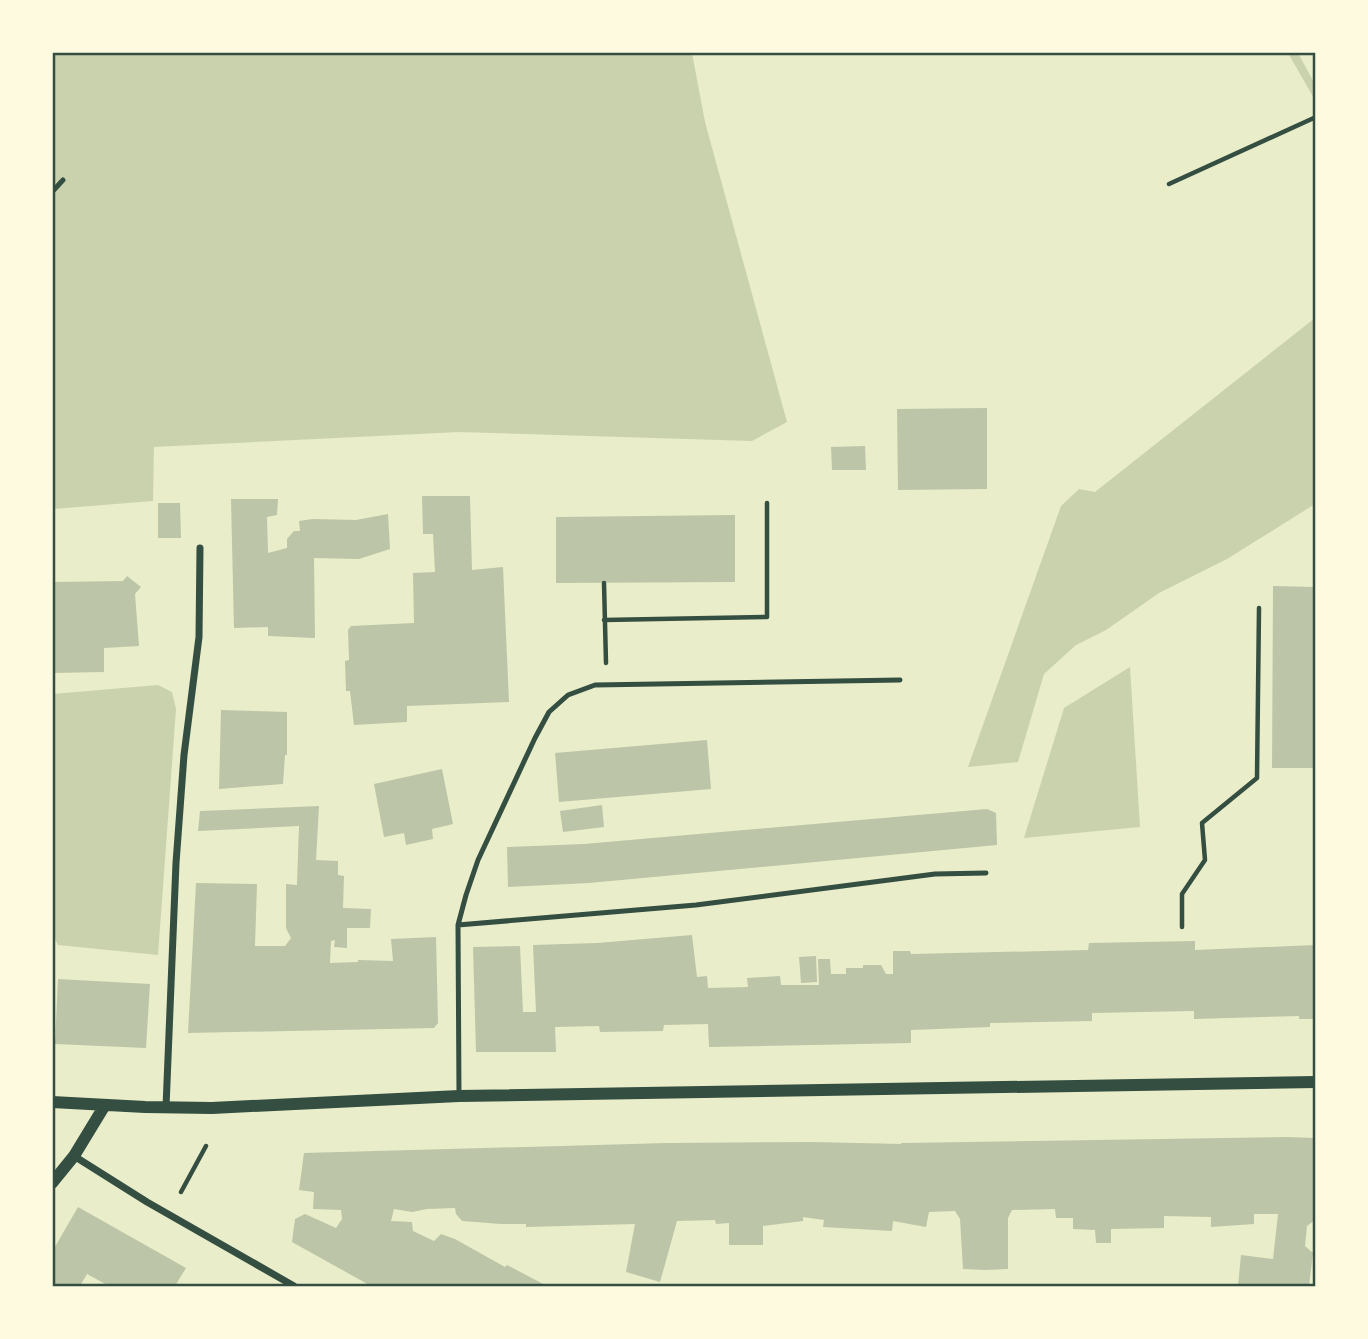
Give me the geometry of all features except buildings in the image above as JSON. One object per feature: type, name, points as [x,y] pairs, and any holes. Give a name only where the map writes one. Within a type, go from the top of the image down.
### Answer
[{"type":"street","points":[[166,1107],[176,863],[184,755],[199,637],[200,548]]},
{"type":"street","points":[[52,1102],[166,1107],[280,1106],[459,1096],[1315,1082]]},
{"type":"street","points":[[52,1183],[74,1156],[105,1105]]},
{"type":"street","points":[[74,1156],[147,1202],[294,1286]]},
{"type":"lane","points":[[52,192],[63,180]]},
{"type":"lane","points":[[459,1096],[458,925],[478,860],[535,738],[550,712],[568,695],[580,689],[607,685],[900,680]]},
{"type":"lane","points":[[458,925],[696,905],[935,874],[986,873]]},
{"type":"path","points":[[1169,184],[1315,117]]},
{"type":"path","points":[[604,620],[767,617],[767,503]]},
{"type":"path","points":[[604,583],[607,685]]},
{"type":"path","points":[[1182,927],[1182,894],[1205,860],[1202,823],[1256,778],[1259,608]]},
{"type":"path","points":[[181,1192],[206,1146]]},
{"type":"green space","points":[[52,53],[692,53],[705,122],[787,422],[752,441],[459,432],[154,447],[153,501],[53,509]]},
{"type":"green space","points":[[1288,53],[1298,53],[1315,84],[1315,100]]},
{"type":"green space","points":[[1315,318],[1315,504],[1227,559],[1159,593],[1106,630],[1076,645],[1044,674],[1018,762],[968,767],[1061,506],[1079,489],[1095,492]]},
{"type":"green space","points":[[1130,667],[1140,827],[1024,838],[1064,708]]},
{"type":"green space","points":[[158,685],[172,692],[176,709],[158,955],[58,945],[52,933],[53,694]]}]
